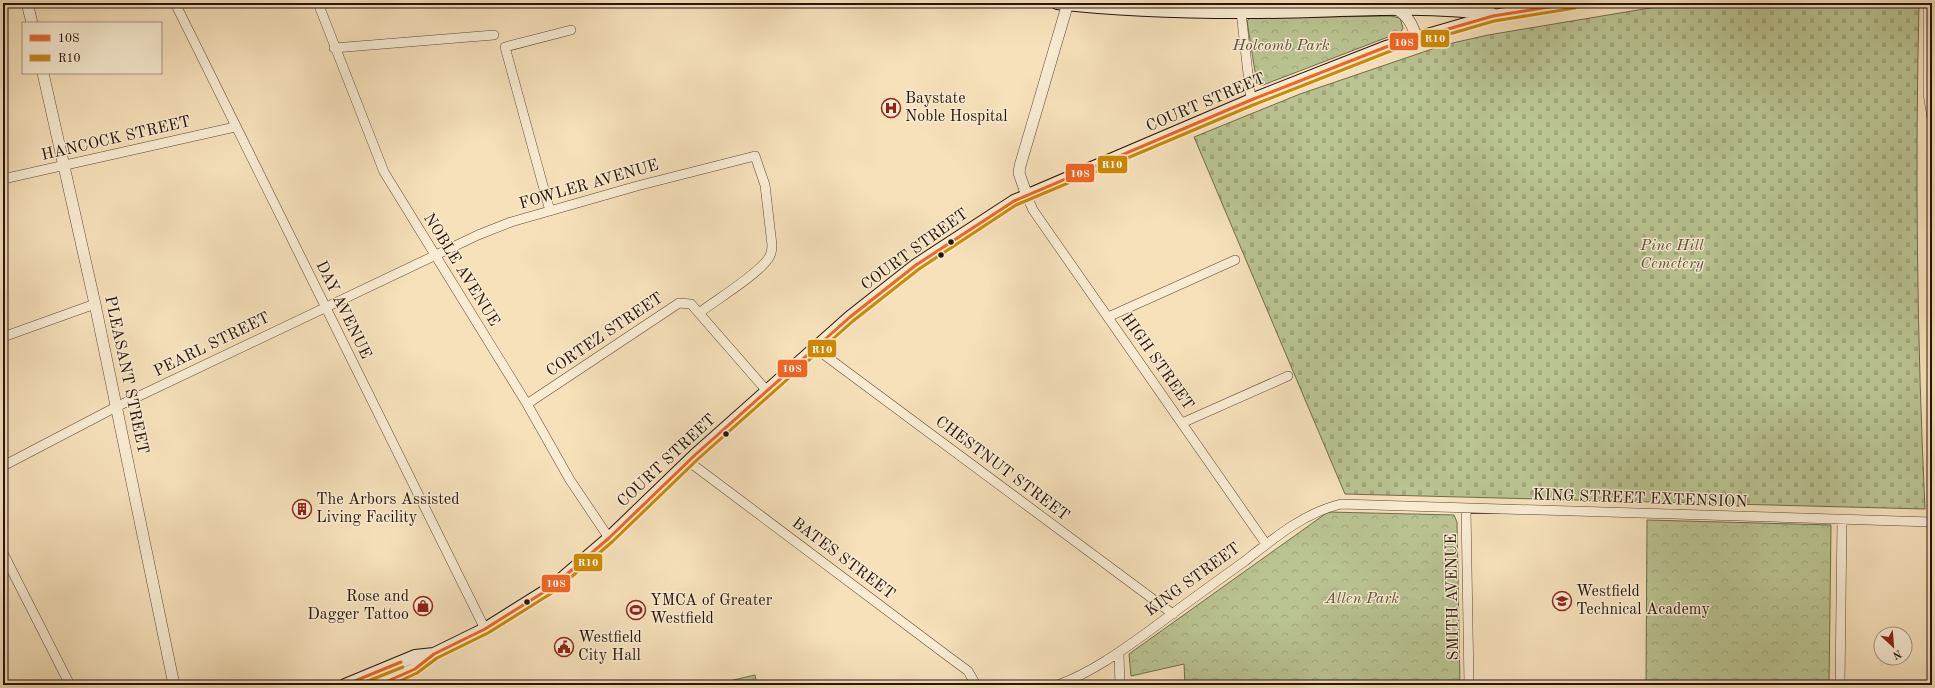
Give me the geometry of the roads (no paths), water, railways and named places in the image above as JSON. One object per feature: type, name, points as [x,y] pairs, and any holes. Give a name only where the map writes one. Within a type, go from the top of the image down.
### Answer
[{"type":"main road","points":[[1064,3],[1173,11],[1233,9],[1452,9],[1499,14],[1550,5],[1574,3]]},
{"type":"main road","name":"COURT STREET","points":[[379,685],[416,669],[434,654],[485,629],[552,587],[609,538],[688,461],[815,348],[916,265],[994,214],[1027,196],[1251,100],[1386,47],[1499,14]]},
{"type":"main road","name":"COURT STREET","points":[[345,685],[415,656],[434,654]]},
{"type":"street","points":[[27,3],[32,22]]},
{"type":"street","name":"DAY AVENUE","points":[[175,3],[235,127],[485,629]]},
{"type":"street","name":"NOBLE AVENUE","points":[[318,3],[334,48],[384,172],[527,404],[570,480],[609,538]]},
{"type":"street","points":[[1027,196],[1019,173],[1020,166],[1064,3]]},
{"type":"street","points":[[1928,3],[1928,94],[1932,118]]},
{"type":"street","points":[[1233,9],[1251,100]]},
{"type":"street","points":[[1396,9],[1404,13],[1409,19],[1416,38]]},
{"type":"street","points":[[550,211],[505,47],[571,30]]},
{"type":"street","points":[[334,48],[494,35]]},
{"type":"street","name":"PLEASANT STREET","points":[[43,74],[95,304],[174,685]]},
{"type":"street","name":"HANCOCK STREET","points":[[3,179],[235,127]]},
{"type":"street","name":"FOWLER AVENUE","points":[[436,256],[478,235],[511,222],[637,186],[755,156],[764,185],[769,215],[772,244],[768,260],[699,313]]},
{"type":"street","name":"HIGH STREET","points":[[1027,196],[1033,210],[1266,544]]},
{"type":"street","name":"PEARL STREET","points":[[3,466],[116,407],[436,256]]},
{"type":"street","points":[[1108,317],[1235,260]]},
{"type":"street","name":"CORTEZ STREET","points":[[527,404],[679,303],[690,304],[766,390]]},
{"type":"street","points":[[3,337],[95,304]]},
{"type":"street","name":"CHESTNUT STREET","points":[[815,348],[1172,614]]},
{"type":"street","points":[[1182,423],[1288,376]]},
{"type":"street","name":"BATES STREET","points":[[688,461],[968,671],[976,685]]},
{"type":"street","name":"KING STREET","points":[[1058,685],[1083,675],[1119,654],[1266,544],[1318,511],[1347,504]]},
{"type":"street","name":"KING STREET EXTENSION","points":[[1347,504],[1466,509],[1932,522]]},
{"type":"street","name":"SMITH AVENUE","points":[[1466,509],[1469,685]]},
{"type":"street","points":[[1840,685],[1842,519]]},
{"type":"street","points":[[3,553],[70,685]]},
{"type":"street","points":[[1119,654],[1120,685]]},
{"type":"place","name":"Baystate Noble Hospital","points":[[891,108]]},
{"type":"place","name":"The Arbors Assisted Living Facility","points":[[302,509]]},
{"type":"place","name":"Westfield Technical Academy","points":[[1562,601]]},
{"type":"place","name":"Rose and Dagger Tattoo","points":[[423,606]]},
{"type":"place","name":"YMCA of Greater Westfield","points":[[636,610]]},
{"type":"place","name":"Westfield City Hall","points":[[564,647]]},
{"type":"park label","name":"Holcomb Park","points":[[1281,46]]},
{"type":"park label","name":"Pine Hill Cemetery","points":[[1672,255]]},
{"type":"park label","name":"Allen Park","points":[[1362,599]]}]
